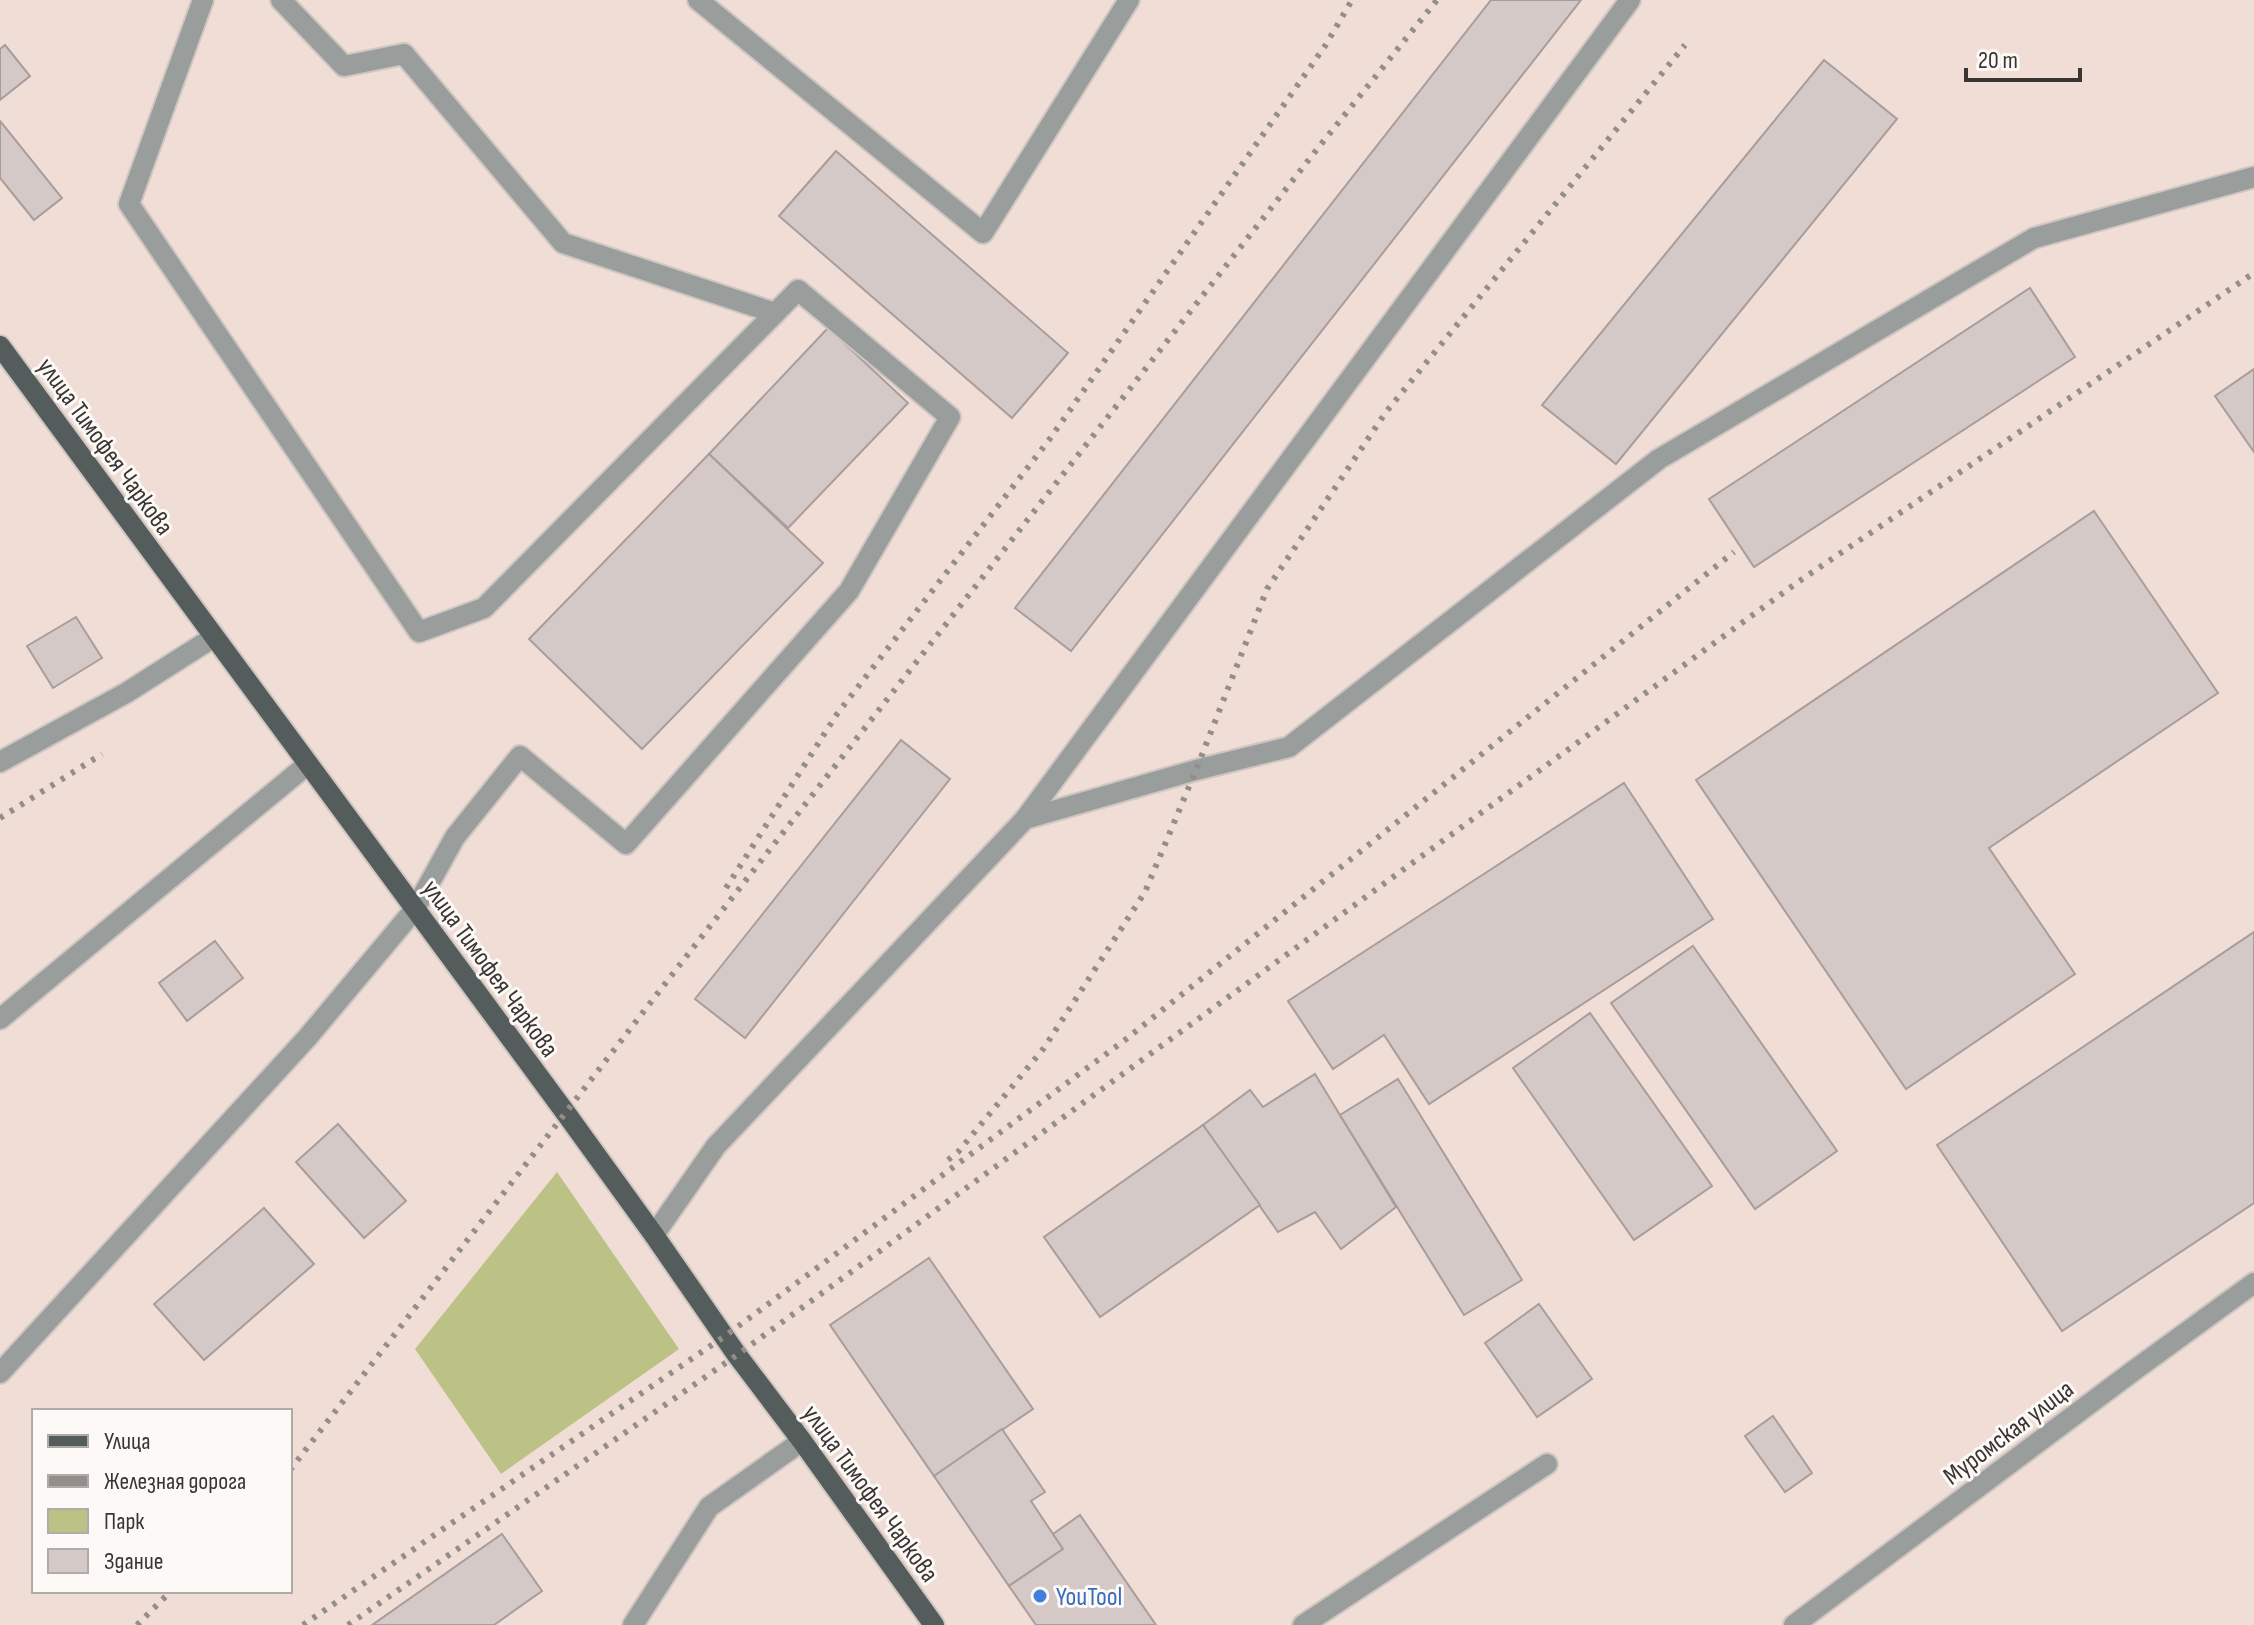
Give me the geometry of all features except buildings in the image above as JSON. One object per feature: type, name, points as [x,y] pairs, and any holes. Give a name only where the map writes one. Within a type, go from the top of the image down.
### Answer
[{"type":"main road","name":"улица Тимофея Чаркова","points":[[0,346],[654,1235],[737,1355],[934,1625]]},
{"type":"street","points":[[0,1373],[307,1038],[415,909],[455,837],[520,756],[626,844],[849,591],[950,417],[798,290],[484,608],[419,632],[129,204],[203,0]]},
{"type":"street","points":[[281,0],[344,66],[404,54],[563,243],[775,313]]},
{"type":"street","points":[[698,0],[983,233],[1129,0]]},
{"type":"street","points":[[654,1235],[716,1146],[1025,819],[1630,0]]},
{"type":"street","points":[[1025,819],[1289,747],[1659,459],[2034,238],[2254,177]]},
{"type":"street","points":[[0,762],[126,693],[214,637]]},
{"type":"street","points":[[0,1019],[308,764]]},
{"type":"street","name":"Муромская улица","points":[[1794,1625],[2254,1283]]},
{"type":"street","points":[[633,1625],[709,1507],[802,1441]]},
{"type":"street","points":[[1303,1625],[1547,1464]]},
{"type":"shaded area","points":[[0,0],[2254,0],[2254,1625],[0,1625]]},
{"type":"green space","points":[[557,1172],[679,1349],[501,1474],[415,1349]]},
{"type":"railway","points":[[726,888],[837,714],[1049,440],[1325,46],[1352,0]]},
{"type":"railway","points":[[292,1467],[671,976],[1437,0]]},
{"type":"railway","points":[[948,1160],[1044,1048],[1145,892],[1267,589],[1386,412],[1685,45]]},
{"type":"railway","points":[[348,1625],[737,1355],[1798,582],[2254,273]]},
{"type":"railway","points":[[303,1625],[725,1336],[1125,1040],[1734,552]]},
{"type":"railway","points":[[0,818],[102,754]]},
{"type":"railway","points":[[137,1625],[169,1593]]},
{"type":"place","name":"YouTool","points":[[1040,1596]]}]
